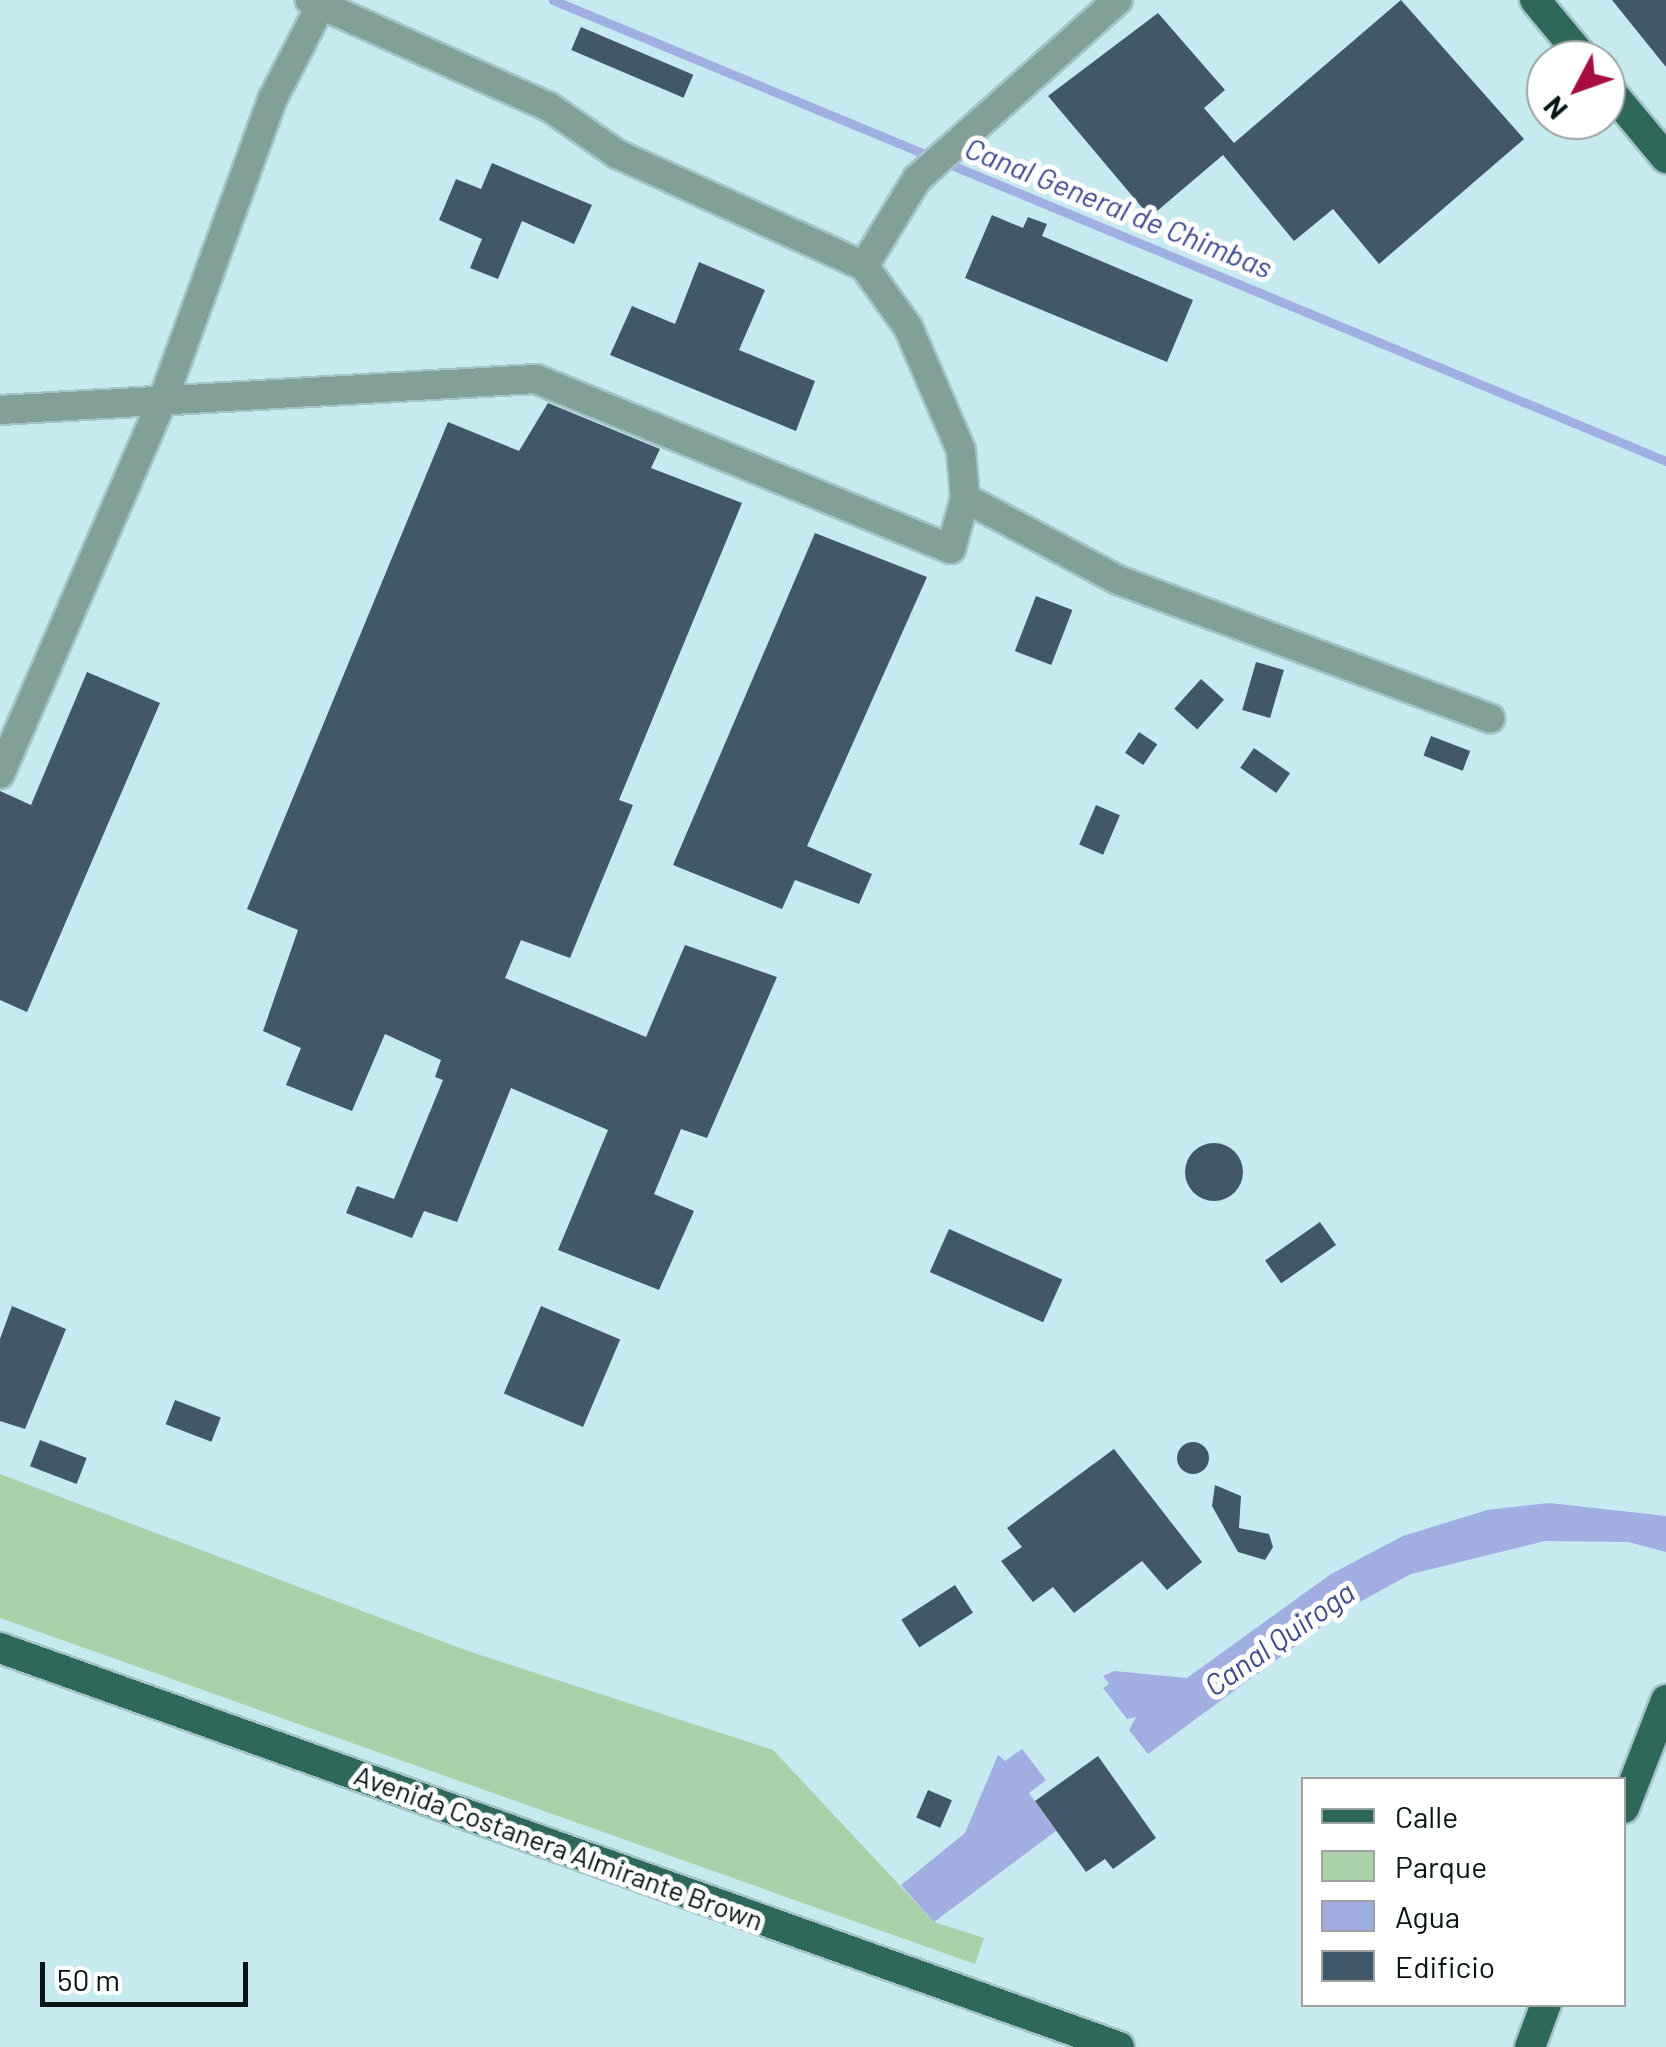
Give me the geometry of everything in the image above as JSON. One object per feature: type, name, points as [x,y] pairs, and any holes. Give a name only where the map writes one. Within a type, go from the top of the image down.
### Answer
[{"type":"main road","points":[[1535,0],[1568,40]]},
{"type":"main road","points":[[1626,110],[1666,158]]},
{"type":"main road","name":"Avenida Costanera Almirante Brown","points":[[0,1648],[1118,2047]]},
{"type":"main road","points":[[1626,1803],[1666,1700]]},
{"type":"main road","points":[[1530,2047],[1545,2007]]},
{"type":"lane","points":[[864,266],[918,179],[962,135],[1118,0]]},
{"type":"lane","points":[[0,410],[164,397],[536,379],[951,549],[965,498],[962,450],[943,396],[908,327],[864,266],[616,154],[549,107],[315,4],[273,98],[164,397],[0,774]]},
{"type":"lane","points":[[965,498],[1118,580],[1490,718]]},
{"type":"green space","points":[[0,1474],[468,1651],[773,1750],[934,1922],[984,1938],[975,1964],[0,1618]]},
{"type":"water","name":"Canal Quiroga","points":[[1549,1503],[1666,1516],[1666,1552],[1628,1542],[1545,1541],[1411,1574],[1343,1611],[1148,1754],[1129,1730],[1136,1717],[1127,1719],[1103,1688],[1109,1684],[1103,1676],[1114,1671],[1187,1678],[1331,1574],[1403,1536],[1487,1510]]},
{"type":"water","points":[[1022,1749],[1046,1780],[1029,1793],[1056,1831],[934,1922],[901,1885],[965,1833],[998,1755],[1005,1761]]},
{"type":"building","points":[[1401,0],[1524,139],[1379,264],[1333,209],[1294,241],[1223,155],[1150,217],[1048,96],[1158,13],[1225,90],[1204,108],[1234,143]]},
{"type":"building","points":[[1612,0],[1666,0],[1666,67],[1641,36]]},
{"type":"building","points":[[581,27],[693,75],[684,98],[571,50]]},
{"type":"building","points":[[492,163],[592,205],[574,244],[522,221],[498,279],[470,268],[482,239],[439,220],[456,179],[481,189]]},
{"type":"building","points":[[992,215],[1023,228],[1028,217],[1047,224],[1042,236],[1193,300],[1167,362],[965,278]]},
{"type":"building","points":[[699,262],[765,290],[739,350],[815,381],[796,431],[610,355],[632,306],[675,324]]},
{"type":"building","points":[[548,403],[660,449],[651,468],[742,503],[619,800],[633,805],[570,958],[521,940],[505,978],[646,1037],[685,945],[777,977],[707,1138],[681,1129],[654,1194],[694,1211],[659,1290],[558,1250],[608,1130],[511,1088],[457,1222],[424,1211],[412,1238],[346,1213],[357,1186],[394,1199],[443,1080],[435,1077],[441,1060],[385,1034],[352,1111],[286,1085],[301,1048],[263,1031],[298,930],[247,909],[448,422],[519,451]]},
{"type":"building","points":[[815,533],[927,577],[807,846],[872,874],[859,904],[795,880],[782,909],[673,865]]},
{"type":"building","points":[[1036,596],[1072,610],[1051,665],[1015,651]]},
{"type":"building","points":[[1256,662],[1284,670],[1270,718],[1242,710]]},
{"type":"building","points":[[87,672],[160,703],[27,1012],[0,1000],[0,791],[31,805]]},
{"type":"building","points":[[1201,679],[1224,700],[1197,729],[1174,709]]},
{"type":"building","points":[[1139,732],[1157,744],[1143,765],[1125,753]]},
{"type":"building","points":[[1431,736],[1470,751],[1463,771],[1423,756]]},
{"type":"building","points":[[1254,748],[1290,773],[1276,793],[1240,768]]},
{"type":"building","points":[[1096,805],[1120,815],[1103,855],[1079,845]]},
{"type":"building","points":[[1214,1143],[1234,1152],[1243,1172],[1234,1192],[1214,1201],[1194,1192],[1185,1172],[1194,1152]]},
{"type":"building","points":[[1320,1222],[1336,1245],[1281,1283],[1265,1260]]},
{"type":"building","points":[[949,1229],[1062,1279],[1043,1322],[930,1272]]},
{"type":"building","points":[[12,1306],[66,1329],[25,1429],[0,1421],[0,1339]]},
{"type":"building","points":[[541,1306],[620,1340],[583,1427],[504,1393]]},
{"type":"building","points":[[175,1400],[221,1418],[211,1442],[166,1424]]},
{"type":"building","points":[[40,1440],[87,1458],[77,1484],[30,1466]]},
{"type":"building","points":[[1193,1442],[1204,1447],[1209,1458],[1204,1469],[1193,1474],[1182,1469],[1177,1458],[1182,1447]]},
{"type":"building","points":[[1114,1449],[1202,1562],[1167,1590],[1142,1561],[1074,1613],[1053,1587],[1033,1602],[1001,1561],[1022,1547],[1007,1528]]},
{"type":"building","points":[[1215,1485],[1241,1496],[1239,1528],[1269,1534],[1273,1547],[1265,1560],[1238,1552],[1212,1506]]},
{"type":"building","points":[[955,1585],[973,1613],[919,1648],[901,1620]]},
{"type":"building","points":[[1098,1756],[1156,1838],[1113,1869],[1105,1859],[1086,1872],[1035,1801]]},
{"type":"building","points":[[928,1790],[952,1800],[940,1828],[916,1818]]},
{"type":"waterway","name":"Canal General de Chimbas","points":[[553,0],[1666,461]]}]
